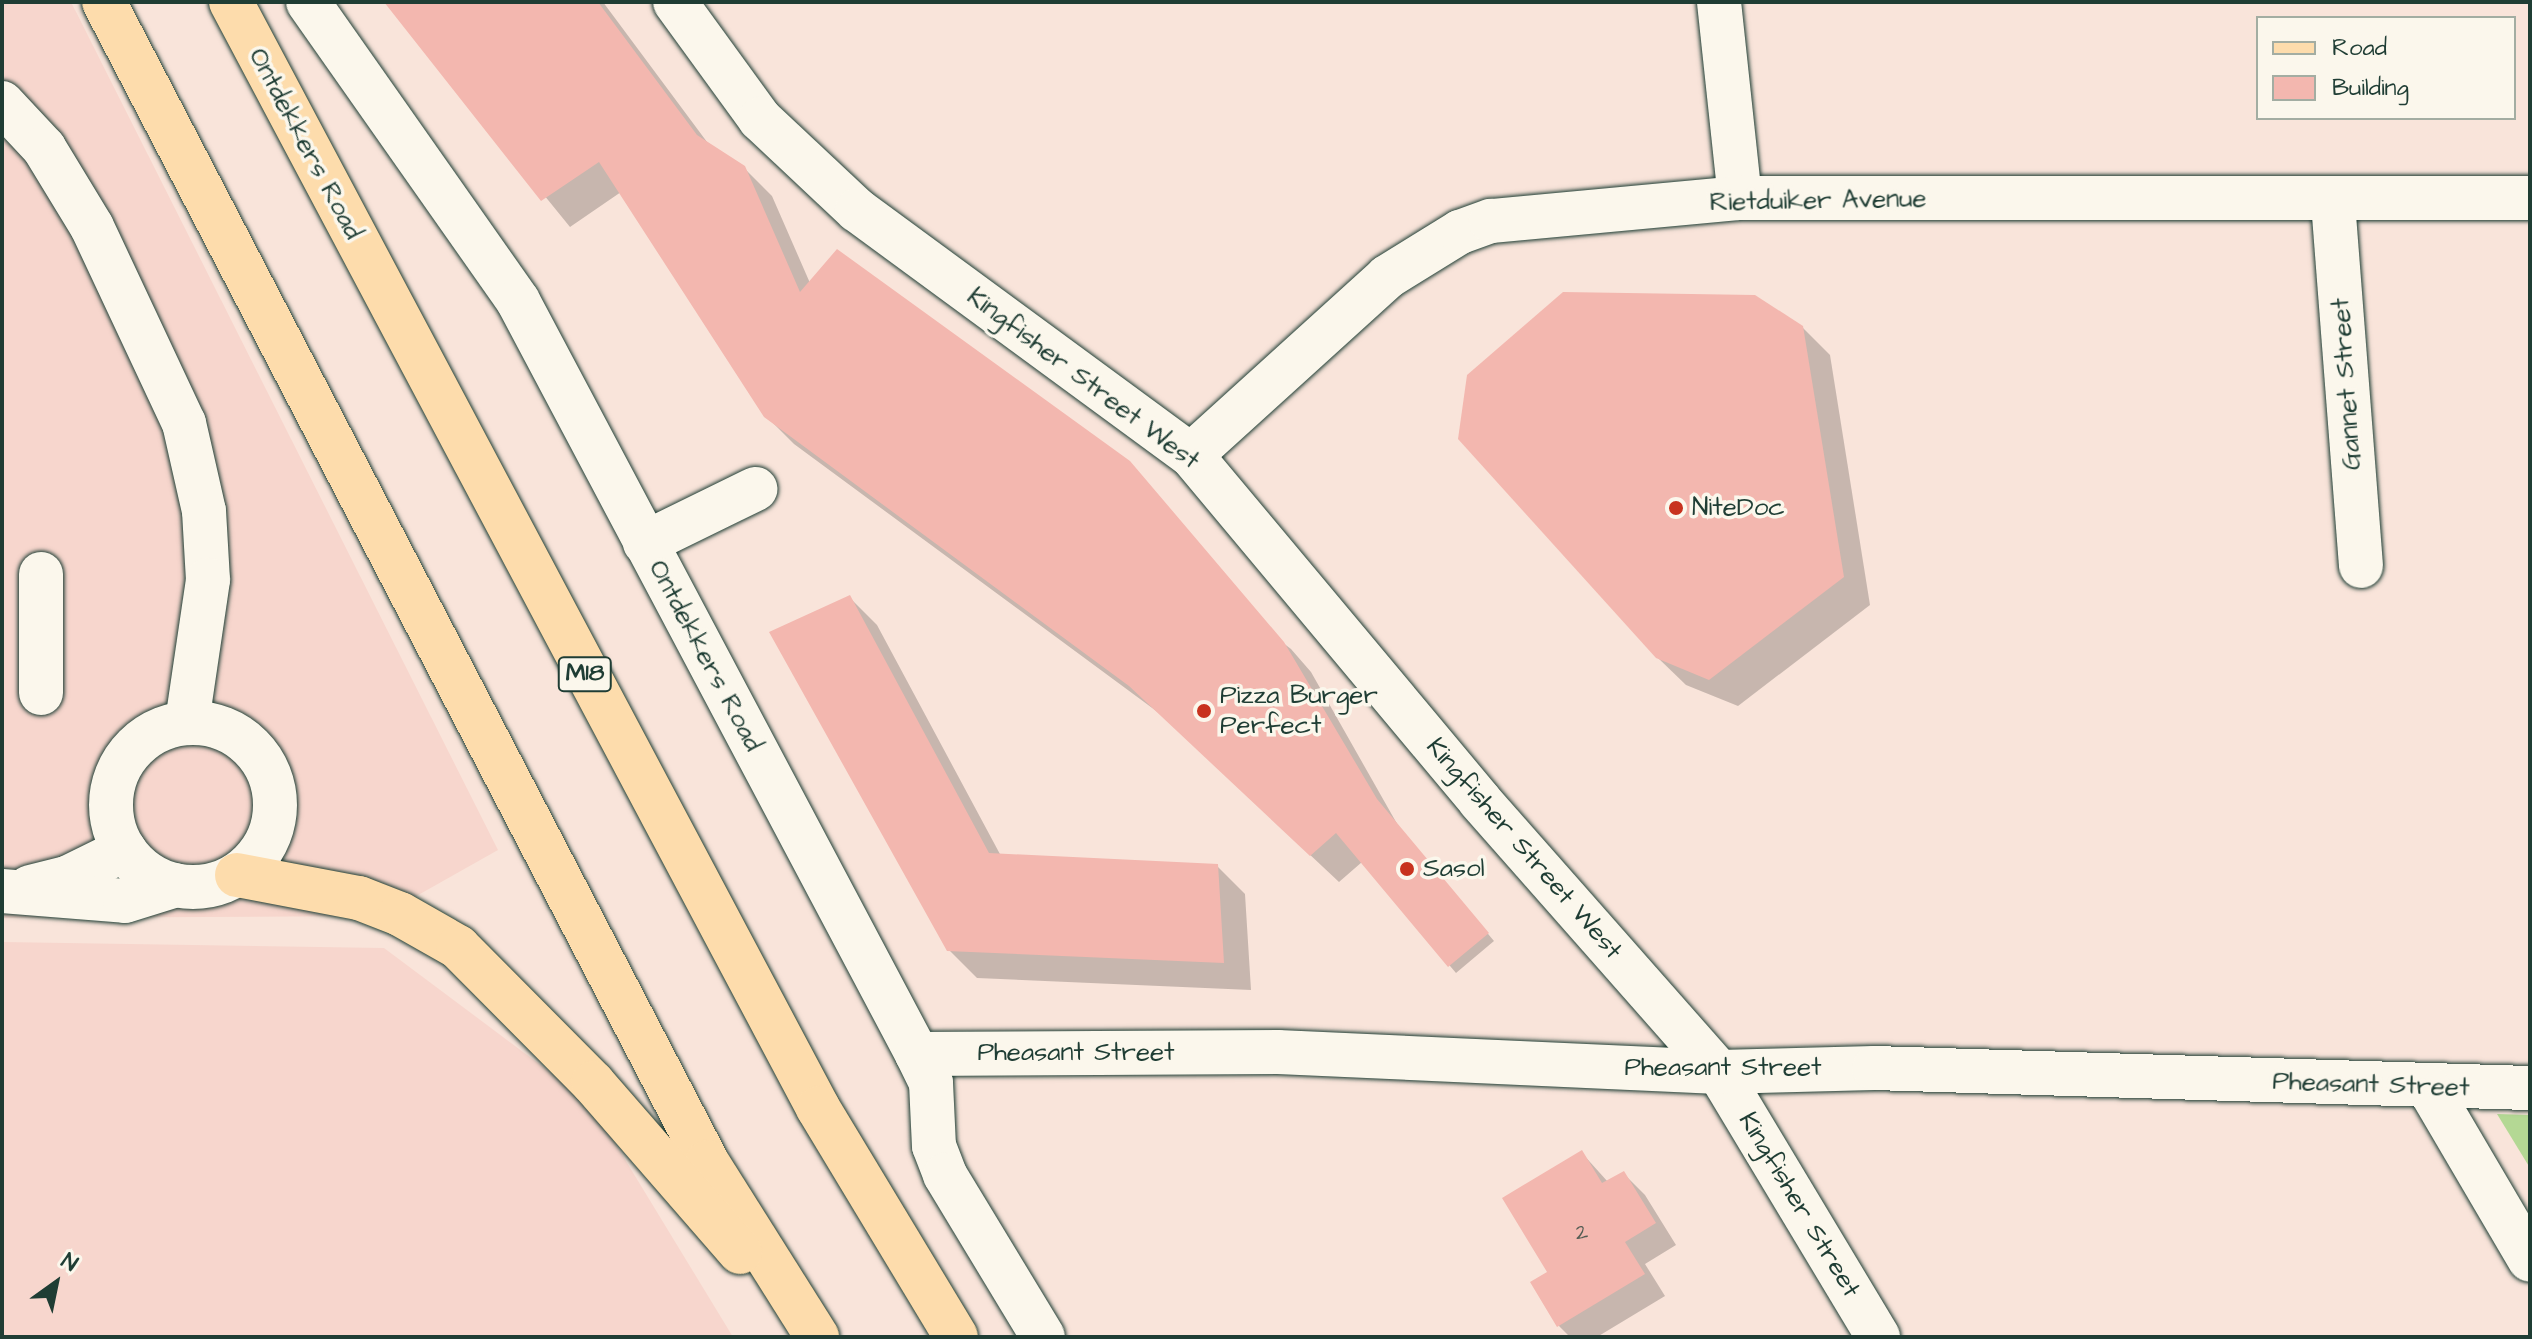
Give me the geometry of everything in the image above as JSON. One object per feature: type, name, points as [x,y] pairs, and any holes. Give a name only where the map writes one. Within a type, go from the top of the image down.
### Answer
[{"type":"main road","points":[[102,2],[707,1162],[815,1333]]},
{"type":"main road","name":"Ontdekkers Road","points":[[231,2],[818,1108],[956,1337]]},
{"type":"main road","points":[[237,875],[359,898],[400,914],[458,947],[593,1083],[815,1333]]},
{"type":"street","name":"Ontdekkers Road","points":[[308,2],[518,301],[917,1054],[931,1083],[934,1146],[945,1175],[1043,1337]]},
{"type":"street","name":"Kingfisher Street West","points":[[675,2],[760,119],[857,210],[1191,455],[1480,801],[1719,1072]]},
{"type":"street","points":[[1719,2],[1740,198]]},
{"type":"street","points":[[2,103],[44,148],[92,227],[184,423],[204,511],[204,617],[198,723]]},
{"type":"street","name":"Rietduiker Avenue","points":[[1191,455],[1387,277],[1460,232],[1491,221],[1740,198],[2333,202],[2530,198]]},
{"type":"street","name":"Gannet Street","points":[[2333,202],[2361,566]]},
{"type":"street","points":[[645,543],[755,489]]},
{"type":"street","points":[[41,574],[41,693]]},
{"type":"street","points":[[5,891],[125,901],[176,885],[207,886],[237,875],[266,844],[276,802],[262,760],[230,731],[198,723],[154,731],[123,763],[113,783],[111,818],[124,850],[137,866],[176,885]]},
{"type":"street","points":[[5,891],[67,878],[124,850]]},
{"type":"street","name":"Pheasant Street","points":[[917,1054],[1278,1052],[1719,1072],[1874,1068],[2429,1088],[2530,1088]]},
{"type":"street","name":"Kingfisher Street","points":[[1719,1072],[1878,1337]]},
{"type":"street","points":[[2429,1088],[2530,1260]]},
{"type":"shaded area","points":[[2,2],[71,2],[498,850],[381,916],[2,918]]},
{"type":"shaded area","points":[[2,942],[384,948],[590,1102],[733,1337],[2,1337]]},
{"type":"green space","points":[[2497,1114],[2530,1115],[2530,1168]]},
{"type":"building","points":[[384,2],[598,2],[697,135],[745,166],[800,292],[837,249],[1130,461],[1284,642],[1377,799],[1489,933],[1448,967],[1336,833],[1310,856],[1129,686],[764,417],[599,162],[541,201]]},
{"type":"building","name":"NiteDoc","points":[[1563,292],[1755,295],[1803,326],[1844,577],[1709,680],[1656,658],[1458,439],[1467,375]]},
{"type":"building","points":[[850,595],[989,853],[1218,864],[1224,963],[947,951],[769,632]]},
{"type":"building","points":[[1582,1150],[1602,1183],[1624,1171],[1656,1223],[1625,1242],[1645,1274],[1557,1327],[1530,1282],[1547,1272],[1502,1198]]},
{"type":"place","name":"NiteDoc","points":[[1676,508]]},
{"type":"place","name":"Pizza Burger Perfect","points":[[1204,711]]},
{"type":"place","name":"Sasol","points":[[1407,869]]}]
